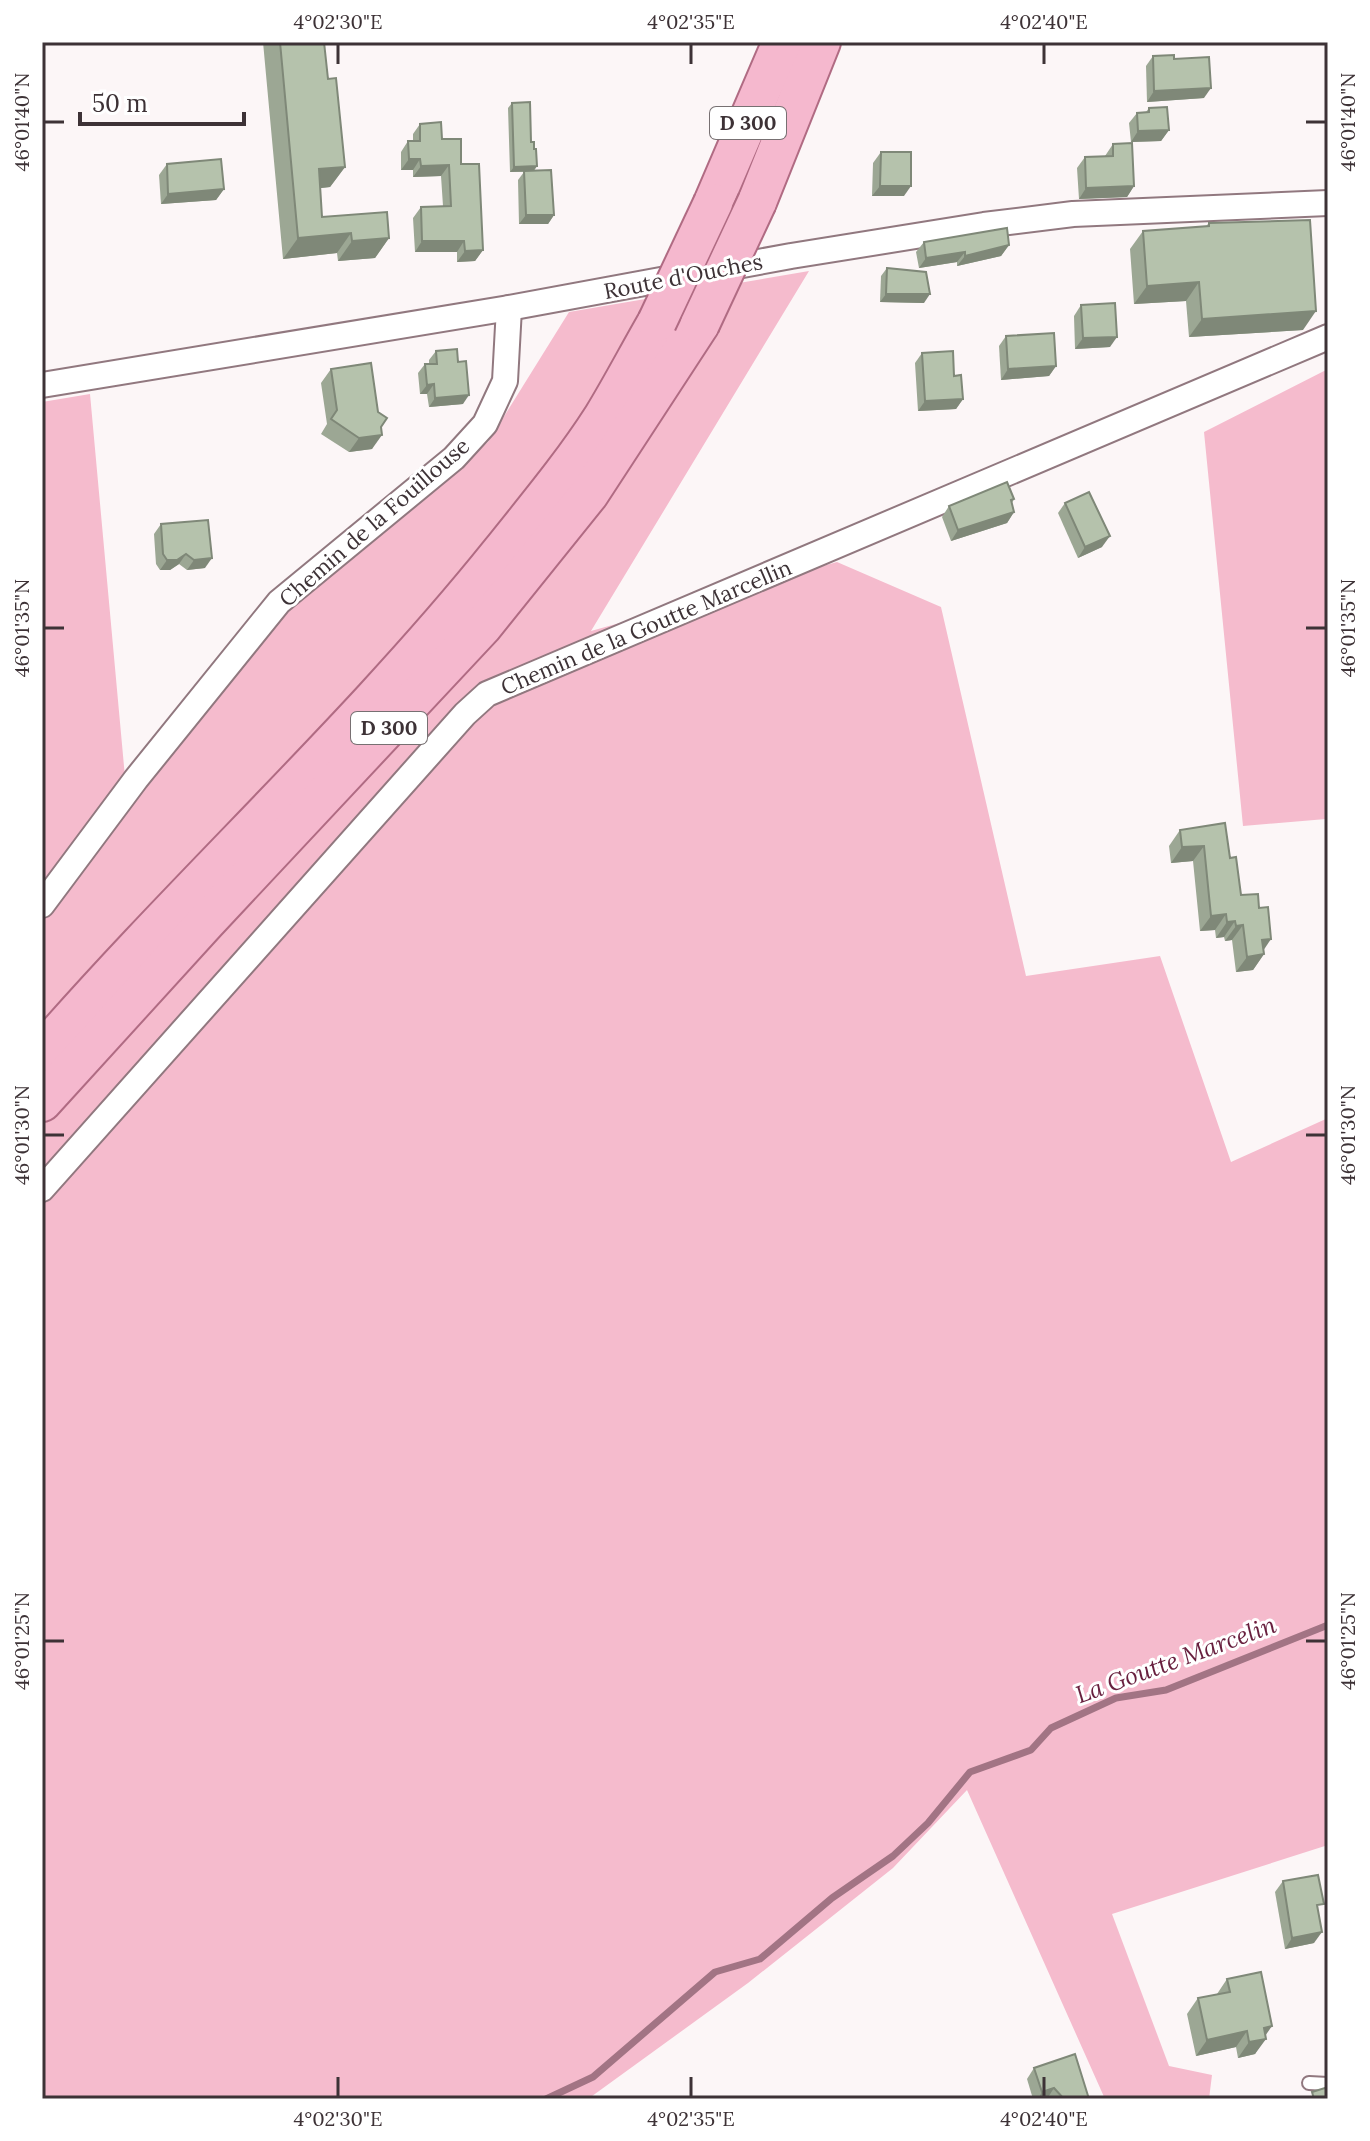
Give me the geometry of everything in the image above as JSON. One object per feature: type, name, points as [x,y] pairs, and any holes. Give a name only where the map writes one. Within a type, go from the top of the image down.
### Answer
[{"type":"main road","name":"D 300","points":[[42,1052],[441,626],[538,506],[602,418],[657,322],[713,203],[782,42]]},
{"type":"main road","name":"D 300","points":[[42,1102],[510,595],[589,494],[700,324],[757,202],[821,42]]},
{"type":"street","name":"Route d'Ouches","points":[[42,385],[984,225],[1073,214],[1328,203]]},
{"type":"street","name":"Chemin de la Fouillouse","points":[[42,905],[136,779],[279,602],[454,458],[485,424],[505,381],[509,308]]},
{"type":"street","name":"Chemin de la Goutte Marcellin","points":[[42,1189],[465,714],[487,694],[1328,337]]},
{"type":"lane","points":[[1309,2083],[1328,2084]]},
{"type":"shaded area","points":[[809,271],[591,631],[837,562],[941,607],[1026,976],[1160,956],[1231,1162],[1328,1118],[1328,1845],[1112,1914],[1169,2066],[1212,2075],[1209,2099],[1105,2099],[967,1790],[893,1868],[748,1983],[588,2099],[42,2099],[42,402],[90,394],[127,799],[282,609],[488,442],[569,312]]},
{"type":"shaded area","points":[[1328,369],[1328,823],[1326,819],[1243,826],[1204,432]]},
{"type":"building","points":[[280,42],[324,42],[328,79],[336,78],[345,167],[319,169],[322,217],[387,212],[389,238],[352,241],[351,233],[298,238]]},
{"type":"building","points":[[1174,55],[1174,59],[1209,57],[1211,88],[1154,91],[1153,56]]},
{"type":"building","points":[[530,102],[531,142],[534,142],[536,149],[537,166],[514,167],[512,103]]},
{"type":"building","points":[[1167,107],[1169,130],[1138,131],[1137,113],[1149,112],[1149,108]]},
{"type":"building","points":[[441,122],[442,139],[461,139],[461,164],[479,164],[483,250],[465,251],[464,241],[422,241],[421,207],[451,206],[449,165],[421,166],[420,159],[409,159],[408,141],[420,141],[420,124]]},
{"type":"building","points":[[1132,143],[1134,186],[1086,188],[1085,157],[1113,156],[1113,144]]},
{"type":"building","points":[[881,152],[911,152],[911,186],[880,186]]},
{"type":"building","points":[[221,159],[224,189],[168,194],[167,164]]},
{"type":"building","points":[[551,170],[554,215],[526,215],[524,171]]},
{"type":"building","points":[[1310,220],[1316,311],[1202,319],[1199,282],[1147,286],[1143,231],[1209,226],[1209,223]]},
{"type":"building","points":[[1007,228],[1009,245],[965,256],[965,252],[926,258],[924,242]]},
{"type":"building","points":[[887,268],[926,272],[930,294],[886,294]]},
{"type":"building","points":[[1115,303],[1117,337],[1083,338],[1081,305]]},
{"type":"building","points":[[1054,333],[1056,366],[1008,369],[1006,336]]},
{"type":"building","points":[[457,349],[458,362],[466,361],[469,395],[435,398],[434,384],[427,385],[425,364],[437,364],[436,351]]},
{"type":"building","points":[[953,351],[954,376],[961,375],[963,399],[925,401],[922,353]]},
{"type":"building","points":[[371,363],[378,412],[387,418],[381,427],[382,435],[359,438],[331,419],[337,410],[331,369]]},
{"type":"building","points":[[1007,482],[1014,499],[1011,500],[1014,512],[958,530],[949,506]]},
{"type":"building","points":[[1089,492],[1110,536],[1085,547],[1065,503]]},
{"type":"building","points":[[208,520],[212,558],[194,560],[186,554],[177,560],[167,560],[163,554],[161,524]]},
{"type":"building","points":[[1225,823],[1230,858],[1236,857],[1241,895],[1258,894],[1259,908],[1268,907],[1271,939],[1262,940],[1264,954],[1247,957],[1243,925],[1236,926],[1235,921],[1227,922],[1226,914],[1211,916],[1204,846],[1182,847],[1180,830]]},
{"type":"building","points":[[1318,1875],[1324,1904],[1317,1905],[1322,1932],[1292,1938],[1283,1881]]},
{"type":"building","points":[[1261,1972],[1272,2026],[1264,2028],[1266,2039],[1249,2042],[1247,2031],[1207,2040],[1198,1998],[1230,1992],[1227,1979]]},
{"type":"building","points":[[1075,2054],[1089,2099],[1064,2099],[1054,2088],[1042,2092],[1034,2068]]},
{"type":"building","points":[[1328,2087],[1328,2099],[1314,2099],[1312,2092]]},
{"type":"waterway","name":"La Goutte Marcelin","points":[[546,2099],[593,2077],[715,1972],[760,1959],[832,1898],[893,1856],[928,1823],[970,1772],[1031,1750],[1051,1728],[1116,1698],[1166,1690],[1328,1625]]}]
